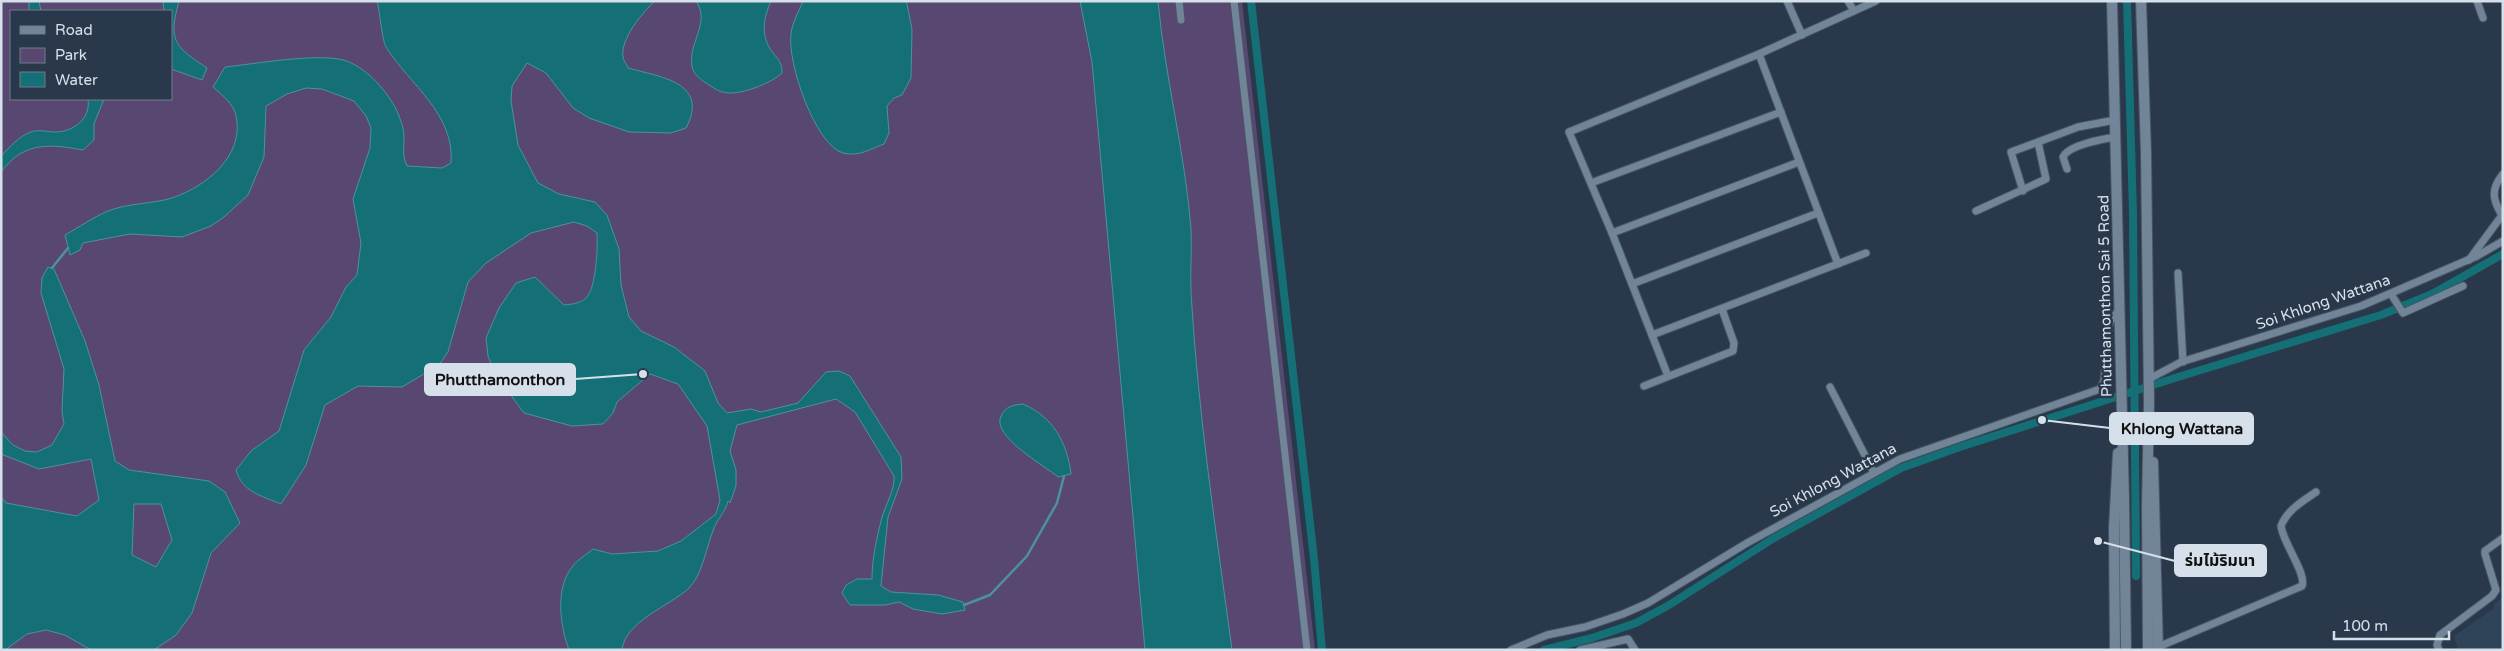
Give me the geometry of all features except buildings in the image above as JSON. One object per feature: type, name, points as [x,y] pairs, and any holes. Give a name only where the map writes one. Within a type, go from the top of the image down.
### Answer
[{"type":"main road","name":"Phutthamonthon Sai 5 Road","points":[[2112,1],[2126,650]]},
{"type":"main road","points":[[2141,1],[2146,153],[2149,421],[2154,478],[2154,649]]},
{"type":"main road","points":[[2115,650],[2114,507],[2122,422]]},
{"type":"street","points":[[1179,1],[1181,20]]},
{"type":"street","points":[[1234,1],[1307,650]]},
{"type":"street","points":[[1786,1],[1802,35]]},
{"type":"street","points":[[1848,1],[1857,7]]},
{"type":"street","points":[[1668,376],[1612,232],[1569,132],[1759,54],[1857,7],[1876,1]]},
{"type":"street","points":[[2477,1],[2483,18]]},
{"type":"street","points":[[1759,54],[1838,264]]},
{"type":"street","points":[[1591,183],[1781,112]]},
{"type":"street","points":[[2023,191],[2011,152],[2078,128],[2115,120]]},
{"type":"street","points":[[2067,169],[2063,158],[2068,152],[2084,144],[2116,137]]},
{"type":"street","points":[[1976,211],[2046,179],[2038,142]]},
{"type":"street","points":[[1612,232],[1799,162]]},
{"type":"street","points":[[2469,260],[2502,214],[2494,203],[2493,193],[2495,184],[2503,174]]},
{"type":"street","points":[[1632,284],[1818,213]]},
{"type":"street","name":"Soi Khlong Wattana","points":[[2149,379],[2183,362],[2393,297],[2503,242]]},
{"type":"street","points":[[1652,335],[1866,253]]},
{"type":"street","points":[[2178,273],[2183,362]]},
{"type":"street","points":[[2393,297],[2399,310],[2407,312],[2463,286]]},
{"type":"street","points":[[1644,386],[1733,350],[1734,343],[1722,308]]},
{"type":"street","name":"Soi Khlong Wattana","points":[[1513,649],[1547,636],[1616,617],[1648,603],[1747,543],[1874,472],[1925,449],[2100,389],[2104,381],[2109,322],[2120,309]]},
{"type":"street","points":[[1830,387],[1874,472]]},
{"type":"street","points":[[2154,649],[2302,586],[2303,576],[2284,541],[2281,526],[2287,515],[2296,506],[2316,492]]},
{"type":"street","points":[[2439,650],[2437,645],[2440,635],[2492,596],[2496,590],[2485,551],[2503,538]]},
{"type":"street","points":[[1580,650],[1628,639],[1635,650]]},
{"type":"shaded area","points":[[2503,597],[2503,650],[2458,650],[2454,636],[2494,608],[2494,604]]},
{"type":"green space","points":[[1,1],[1242,1],[1315,650],[1,650]]},
{"type":"water","points":[[29,1],[39,1],[41,10],[29,10]]},
{"type":"water","points":[[163,1],[179,1],[174,25],[176,41],[187,54],[207,68],[202,80],[172,69],[172,10],[164,10]]},
{"type":"water","points":[[377,1],[655,1],[633,26],[625,42],[623,58],[628,68],[667,79],[687,91],[692,100],[692,113],[686,128],[671,133],[629,132],[589,118],[573,108],[546,73],[527,63],[512,86],[511,101],[518,145],[538,183],[559,194],[595,202],[607,215],[619,249],[621,285],[629,317],[641,331],[674,347],[705,371],[718,403],[727,413],[751,409],[761,412],[798,403],[826,372],[839,371],[850,376],[901,457],[902,479],[888,517],[881,586],[891,592],[938,595],[963,602],[965,610],[942,614],[913,609],[899,602],[885,605],[850,605],[842,593],[846,585],[857,579],[872,579],[877,540],[882,517],[892,492],[894,476],[855,412],[836,399],[737,425],[730,451],[736,470],[736,486],[730,503],[728,501],[714,528],[694,583],[681,595],[640,622],[625,640],[622,650],[569,650],[563,630],[561,596],[563,585],[576,562],[593,549],[612,554],[658,551],[681,541],[716,514],[720,500],[707,426],[678,384],[650,374],[617,402],[613,413],[603,424],[572,426],[524,413],[495,374],[488,356],[486,338],[499,308],[516,283],[535,277],[564,305],[581,301],[589,293],[596,267],[597,233],[587,226],[574,222],[531,233],[486,263],[468,282],[448,352],[439,365],[402,387],[358,386],[325,405],[306,465],[281,504],[260,496],[243,483],[236,470],[251,451],[279,431],[304,350],[331,317],[346,287],[357,275],[361,243],[353,199],[370,148],[371,128],[366,116],[354,101],[322,89],[306,88],[287,94],[266,106],[264,157],[248,195],[211,226],[182,237],[130,234],[83,243],[80,250],[70,255],[65,235],[108,211],[124,206],[164,200],[185,193],[209,178],[220,168],[234,144],[237,131],[236,116],[233,108],[213,87],[225,67],[317,58],[331,58],[351,63],[366,72],[373,79],[395,107],[403,129],[404,155],[407,166],[442,168],[451,163],[450,146],[446,130],[439,115],[386,47]]},
{"type":"water","points":[[696,1],[771,1],[764,28],[768,45],[781,65],[782,73],[771,81],[737,93],[716,90],[699,78],[692,66],[693,49],[701,17]]},
{"type":"water","points":[[803,1],[905,1],[907,4],[912,29],[911,78],[902,95],[894,98],[887,106],[889,133],[884,144],[859,153],[843,153],[833,147],[813,119],[798,82],[791,47],[793,26]]},
{"type":"water","points":[[1080,1],[1158,1],[1165,58],[1188,200],[1191,229],[1191,293],[1198,383],[1232,650],[1145,650],[1092,62]]},
{"type":"water","points":[[88,100],[104,100],[94,124],[94,140],[83,150],[49,146],[38,147],[19,155],[1,172],[1,156],[19,139],[34,131],[55,132],[69,130],[84,118]]},
{"type":"water","points":[[48,267],[54,269],[85,341],[99,385],[115,461],[129,470],[209,481],[225,492],[240,523],[211,553],[192,613],[176,635],[154,650],[91,650],[65,635],[46,630],[27,634],[5,650],[1,650],[1,497],[6,503],[77,516],[99,500],[91,459],[39,469],[1,454],[1,432],[13,445],[25,451],[37,452],[52,445],[64,424],[62,411],[64,369],[41,293],[42,278]],"holes":[[[134,504],[161,504],[172,540],[156,567],[132,555]]]},
{"type":"water","points":[[1023,404],[1043,416],[1057,432],[1066,451],[1071,474],[1058,477],[1021,450],[1004,432],[1000,424],[1001,416],[1005,410]]},
{"type":"waterway","points":[[1251,1],[1314,559],[1322,650]]},
{"type":"waterway","points":[[2127,1],[2133,214],[2136,576]]},
{"type":"waterway","points":[[52,268],[68,248]]},
{"type":"waterway","points":[[1544,650],[1592,638],[1636,623],[1669,605],[1774,538],[1901,468],[1960,447],[2178,377],[2381,315],[2432,294],[2503,254]]},
{"type":"waterway","points":[[964,605],[990,595],[1027,556],[1057,503],[1064,476]]},
{"type":"place","name":"Phutthamonthon","points":[[643,374]]},
{"type":"place","name":"Khlong Wattana","points":[[2042,420]]},
{"type":"place","name":"ร่มไม้ริมนา","points":[[2098,541]]}]
